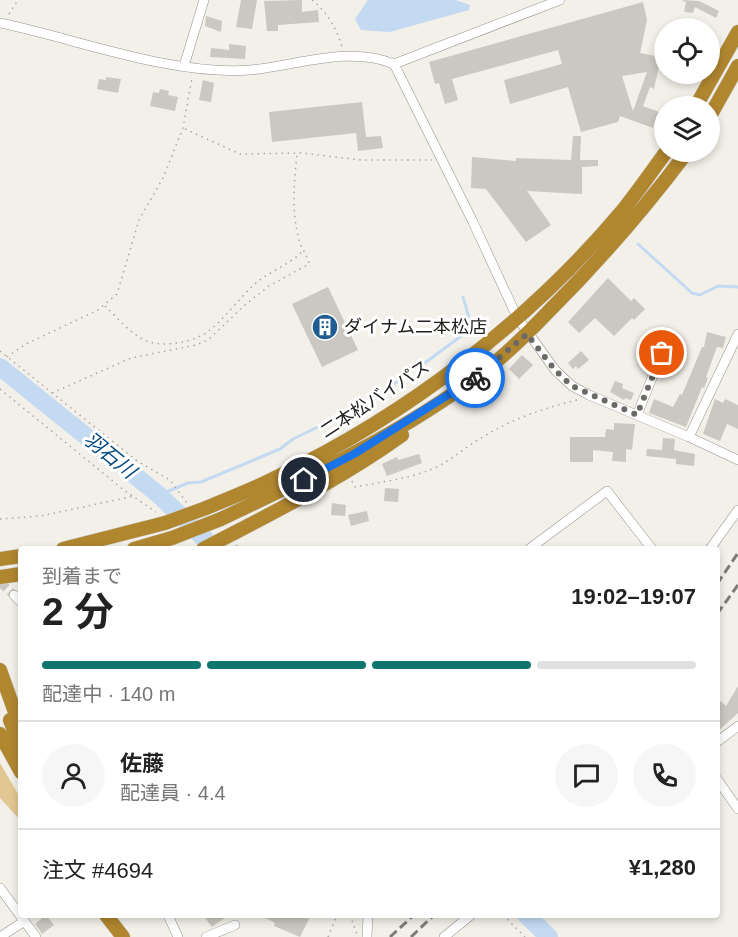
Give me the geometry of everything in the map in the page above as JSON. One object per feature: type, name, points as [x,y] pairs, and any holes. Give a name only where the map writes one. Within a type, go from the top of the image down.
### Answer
[{"type":"highway","points":[[702,96],[738,32]]},
{"type":"highway","points":[[720,98],[738,66]]},
{"type":"highway","name":"二本松バイパス","points":[[73,546],[206,508],[276,478],[382,419],[449,372],[517,317],[592,244],[623,209],[658,162]]},
{"type":"highway","name":"二本松バイパス","points":[[144,546],[221,519],[354,454],[436,405],[484,372],[527,334],[602,258],[679,162]]},
{"type":"highway","points":[[209,546],[368,459],[435,412],[484,372]]},
{"type":"highway","points":[[0,559],[18,556]]},
{"type":"highway","points":[[0,577],[18,574]]},
{"type":"highway","points":[[0,670],[18,721]]},
{"type":"highway","points":[[0,693],[18,741]]},
{"type":"highway","points":[[0,734],[18,767]]},
{"type":"highway","points":[[108,918],[123,937]]},
{"type":"highway","points":[[115,918],[128,937]]},
{"type":"street","points":[[189,67],[204,0]]},
{"type":"street","points":[[2,23],[189,67],[250,70],[345,56],[367,56],[393,64],[560,0]]},
{"type":"street","points":[[393,64],[517,317],[527,334],[559,375],[572,386],[589,395],[738,460]]},
{"type":"street","points":[[689,437],[738,334]]},
{"type":"street","points":[[637,415],[662,353]]},
{"type":"street","points":[[534,546],[607,491],[650,546]]},
{"type":"street","points":[[712,546],[738,510]]},
{"type":"street","points":[[14,595],[18,599]]},
{"type":"street","points":[[720,740],[738,726]]},
{"type":"street","points":[[720,783],[738,809]]},
{"type":"street","points":[[0,888],[18,914]]},
{"type":"street","points":[[21,918],[36,937]]},
{"type":"street","points":[[169,918],[178,937]]},
{"type":"street","points":[[367,937],[368,918]]},
{"type":"street","points":[[444,937],[467,918]]},
{"type":"street","points":[[0,937],[24,922]]},
{"type":"street","points":[[206,937],[235,925]]},
{"type":"path","points":[[2,23],[18,0]]},
{"type":"path","points":[[312,0],[322,8],[335,28],[345,56]]},
{"type":"path","points":[[7,357],[26,344],[98,310],[117,294],[139,220],[163,178],[183,128],[189,67]]},
{"type":"path","points":[[183,128],[240,154],[297,154],[361,160],[442,160]]},
{"type":"path","points":[[52,393],[131,358],[196,345],[208,340],[268,286],[309,264],[296,226],[293,187],[297,154]]},
{"type":"path","points":[[104,305],[147,342],[174,343],[190,339],[209,331],[260,279],[278,266],[299,256],[303,250]]},
{"type":"path","points":[[0,351],[137,461],[170,480],[180,494]]},
{"type":"path","points":[[0,389],[164,520]]},
{"type":"path","points":[[345,472],[356,486],[431,469],[454,457],[483,436],[529,415],[589,395]]},
{"type":"path","points":[[0,519],[40,516],[135,496]]},
{"type":"path","points":[[328,937],[336,918]]},
{"type":"path","points":[[351,918],[358,937]]},
{"type":"path","points":[[506,918],[525,937]]},
{"type":"shaded area","points":[[0,763],[18,794],[18,818],[0,798]]},
{"type":"water","points":[[368,0],[456,0],[470,5],[469,10],[390,32],[361,30],[355,19]]},
{"type":"building","points":[[241,0],[257,0],[252,29],[236,27]]},
{"type":"building","points":[[302,0],[302,12],[318,10],[319,22],[278,25],[278,31],[267,31],[264,1]]},
{"type":"building","points":[[681,0],[699,1],[719,11],[716,18],[695,7],[693,13],[684,12],[686,2]]},
{"type":"building","points":[[643,2],[647,20],[640,53],[654,56],[655,84],[654,89],[650,87],[643,106],[654,110],[653,128],[620,116],[618,122],[581,132],[568,87],[510,104],[504,80],[562,64],[558,50],[452,79],[458,100],[445,104],[439,83],[435,84],[429,62]],"holes":[[[647,72],[633,111],[622,76]]]},
{"type":"building","points":[[206,16],[222,21],[221,32],[205,26]]},
{"type":"building","points":[[229,44],[246,46],[245,59],[210,57],[211,48],[229,50]]},
{"type":"building","points":[[106,77],[121,79],[118,93],[97,89],[99,79],[106,80]]},
{"type":"building","points":[[203,80],[214,83],[211,102],[199,100]]},
{"type":"building","points":[[160,89],[169,91],[168,95],[178,97],[175,111],[150,106],[153,92],[159,93]]},
{"type":"building","points":[[362,102],[366,137],[381,136],[383,148],[358,151],[356,133],[272,142],[269,112]]},
{"type":"building","points":[[573,136],[581,136],[580,160],[598,160],[598,166],[582,167],[582,194],[527,191],[551,225],[526,242],[486,189],[471,188],[472,157],[516,161],[516,158],[571,160]]},
{"type":"building","points":[[608,278],[631,301],[634,298],[645,309],[614,336],[595,318],[579,333],[568,322]]},
{"type":"building","name":"ダイナム二本松店","points":[[328,287],[358,350],[322,367],[292,304]]},
{"type":"building","points":[[707,332],[726,337],[723,348],[717,347],[706,377],[708,378],[686,427],[649,413],[654,399],[673,407],[680,394],[682,395],[702,347],[704,347]]},
{"type":"building","points":[[581,351],[589,360],[578,369],[576,366],[573,369],[568,363]]},
{"type":"building","points":[[522,355],[533,365],[519,379],[509,369]]},
{"type":"building","points":[[615,381],[623,384],[622,388],[634,393],[631,400],[625,398],[624,400],[610,392]]},
{"type":"building","points":[[715,399],[723,403],[725,399],[738,405],[738,429],[727,424],[720,441],[703,434]]},
{"type":"building","points":[[614,423],[635,424],[632,450],[626,449],[626,462],[612,461],[613,452],[593,450],[593,462],[570,462],[570,437],[605,437],[606,429],[614,430]]},
{"type":"building","points":[[663,438],[675,439],[674,450],[695,454],[694,466],[676,464],[676,459],[646,456],[647,449],[662,450]]},
{"type":"building","points":[[419,454],[422,463],[387,476],[382,464],[397,457],[398,460]]},
{"type":"building","points":[[385,488],[399,489],[398,502],[384,501]]},
{"type":"building","points":[[332,503],[346,505],[345,516],[331,515]]},
{"type":"building","points":[[367,511],[369,521],[351,526],[348,515]]},
{"type":"building","points":[[738,686],[738,713],[720,729],[720,702],[726,706]]},
{"type":"building","points":[[42,918],[48,918],[54,925],[42,934],[35,924]]},
{"type":"building","points":[[205,918],[225,918],[212,927]]},
{"type":"building","points":[[266,918],[310,918],[300,937],[274,926],[275,923]]},
{"type":"waterway","points":[[638,244],[692,293],[700,295],[718,286],[738,287]]},
{"type":"waterway","points":[[422,365],[472,328],[463,297]]},
{"type":"waterway","name":"羽石川","points":[[0,367],[159,495],[212,546]]},
{"type":"waterway","points":[[159,495],[188,483],[201,482],[280,449],[293,439],[349,412],[408,375]]},
{"type":"waterway","name":"羽石川","points":[[529,918],[549,937]]},
{"type":"tunnel","points":[[0,582],[14,595]]},
{"type":"railway","points":[[720,580],[738,553]]},
{"type":"railway","points":[[720,610],[738,585]]},
{"type":"railway","points":[[390,937],[411,918]]},
{"type":"railway","points":[[411,937],[431,918]]},
{"type":"way so far","points":[[475,378],[527,334],[555,370],[572,386],[637,415],[662,353]]},
{"type":"place","name":"ダイナム二本松店","points":[[325,327]]},
{"type":"route","points":[[304,480],[354,454],[436,405],[475,378]]}]
